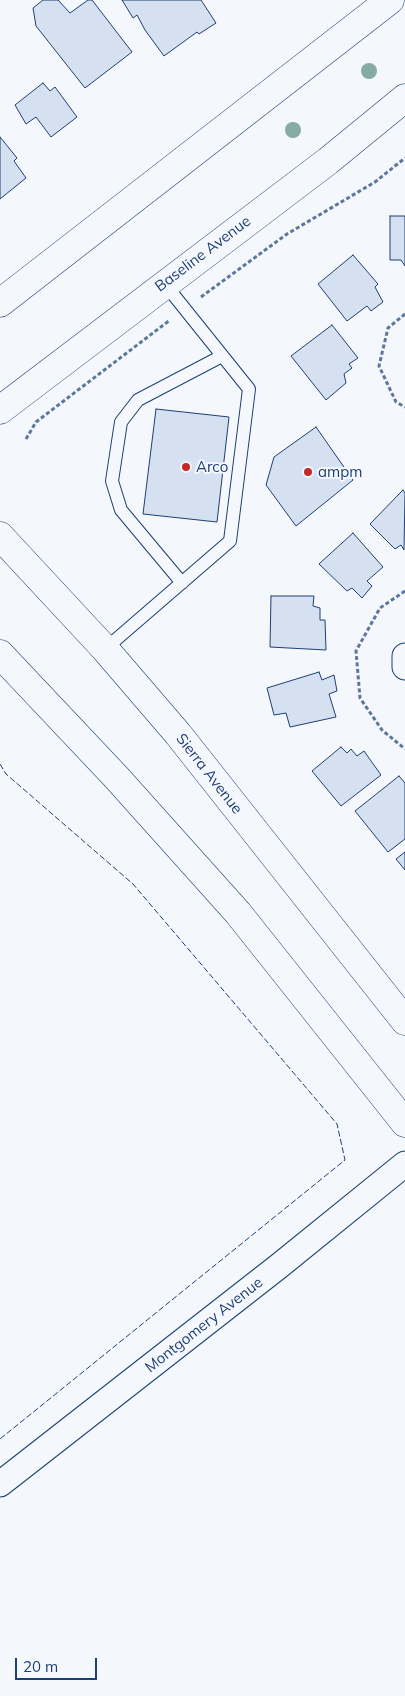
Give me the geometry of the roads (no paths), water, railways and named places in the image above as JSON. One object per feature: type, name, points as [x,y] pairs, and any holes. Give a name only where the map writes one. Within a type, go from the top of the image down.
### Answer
[{"type":"main road","points":[[1,301],[390,0]]},
{"type":"main road","name":"Baseline Avenue","points":[[0,410],[164,283],[328,161],[405,98]]},
{"type":"main road","name":"Sierra Avenue","points":[[0,536],[104,649],[178,734],[405,1021]]},
{"type":"main road","points":[[0,654],[117,778],[238,913],[405,1123]]},
{"type":"street","name":"Montgomery Avenue","points":[[0,1484],[279,1266],[405,1164]]},
{"type":"lane","points":[[104,649],[230,541],[249,389],[164,283]]},
{"type":"lane","points":[[182,583],[121,510],[112,480],[120,422],[138,400],[222,356]]},
{"type":"place","name":"Arco","points":[[186,467]]},
{"type":"place","name":"ampm","points":[[308,472]]}]
